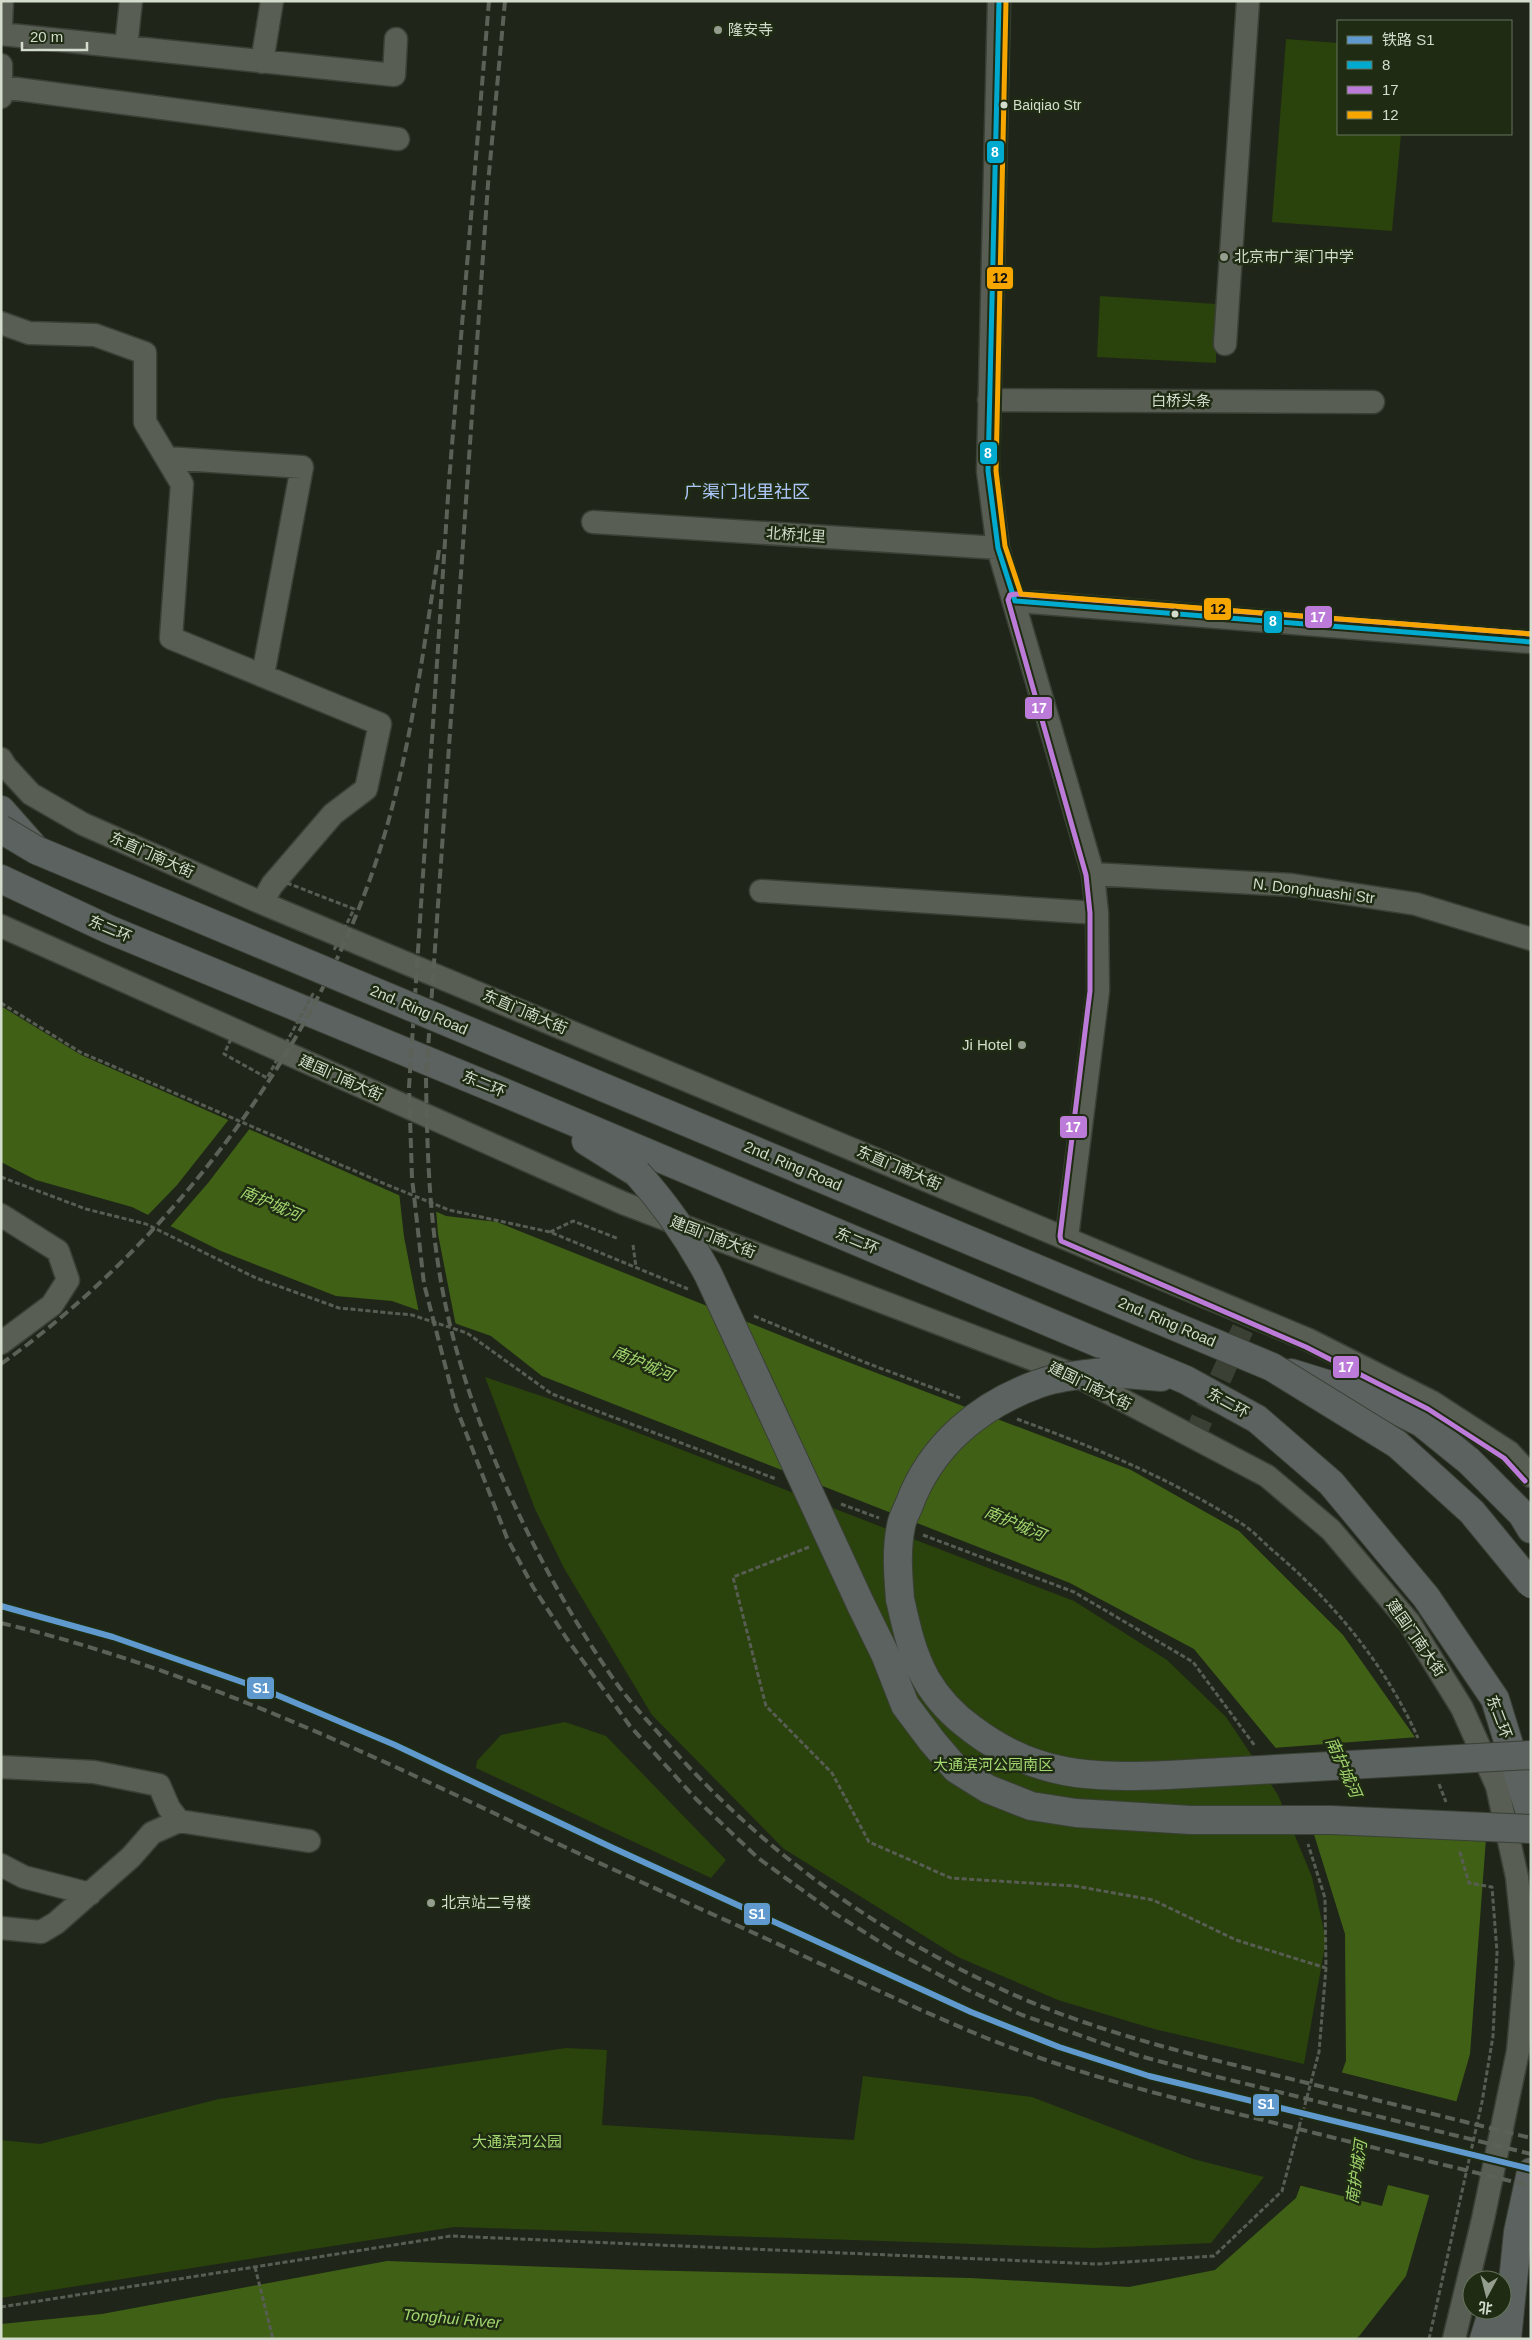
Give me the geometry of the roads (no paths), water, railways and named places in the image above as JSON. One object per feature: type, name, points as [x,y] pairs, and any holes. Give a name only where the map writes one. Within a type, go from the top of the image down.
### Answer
[{"type":"highway","points":[[1,810],[36,850]]},
{"type":"highway","name":"2nd. Ring Road","points":[[1,829],[36,850],[1272,1367],[1397,1444],[1472,1512],[1531,1584]]},
{"type":"highway","name":"东二环","points":[[1,879],[108,929],[510,1095],[1186,1380],[1257,1419],[1331,1483],[1426,1597],[1495,1699],[1531,1816]]},
{"type":"highway","points":[[510,1095],[637,1172],[665,1204],[688,1238],[708,1274],[885,1654],[905,1705],[956,1769],[988,1789],[1031,1806],[1076,1814],[1191,1820],[1331,1820],[1531,1829]]},
{"type":"highway","points":[[1272,1367],[1372,1398],[1422,1423],[1469,1461],[1522,1514],[1531,1529]]},
{"type":"highway","points":[[1186,1380],[1102,1372],[1040,1383],[1000,1400],[964,1424],[937,1453],[915,1487],[901,1525],[897,1563],[900,1598],[909,1637],[926,1679],[954,1716],[989,1743],[1023,1760],[1070,1773],[1111,1777],[1531,1754]]},
{"type":"highway","points":[[1506,2270],[1518,2232],[1531,2172]]},
{"type":"highway","points":[[1507,2339],[1518,2232]]},
{"type":"highway","points":[[1484,2339],[1490,2320]]},
{"type":"street","points":[[1,25],[2,1]]},
{"type":"street","points":[[126,47],[131,1]]},
{"type":"street","points":[[262,62],[272,1]]},
{"type":"street","points":[[999,1],[988,471],[998,548],[1093,874],[1097,913],[1098,992],[1067,1237],[1309,1340],[1432,1402],[1509,1452],[1531,1476]]},
{"type":"street","points":[[1225,344],[1248,1]]},
{"type":"street","points":[[1,34],[394,75],[396,39]]},
{"type":"street","points":[[1,65],[1,97]]},
{"type":"street","points":[[2,87],[398,139]]},
{"type":"street","points":[[1,323],[29,333],[95,335],[145,353],[145,422],[182,484],[172,638],[380,724],[366,789],[333,814],[272,885],[262,903]]},
{"type":"street","name":"白桥头条","points":[[989,400],[1373,402]]},
{"type":"street","points":[[167,458],[302,467],[263,675]]},
{"type":"street","name":"北桥北里","points":[[593,522],[998,548]]},
{"type":"street","points":[[1015,601],[1531,642]]},
{"type":"street","name":"东直门南大街","points":[[1,759],[31,794],[83,824],[262,903],[1067,1237]]},
{"type":"street","name":"N. Donghuashi Str","points":[[1093,874],[1292,885],[1416,904],[1531,939]]},
{"type":"street","points":[[761,891],[1097,913]]},
{"type":"street","name":"建国门南大街","points":[[1,926],[64,956],[623,1203],[1077,1376],[1267,1476],[1331,1530],[1409,1622],[1462,1708],[1497,1786],[1516,1877],[1526,1963],[1518,2051],[1483,2219],[1454,2339]]},
{"type":"street","points":[[1,1215],[58,1251],[68,1280],[52,1305],[1,1343]]},
{"type":"street","points":[[1,1767],[94,1772],[158,1785],[169,1808],[179,1821]]},
{"type":"street","points":[[1,1928],[41,1932],[56,1923],[131,1857],[152,1833],[179,1821],[309,1841]]},
{"type":"street","points":[[1,1865],[24,1877],[90,1894]]},
{"type":"water","points":[[1,1006],[81,1055],[446,1216],[497,1222],[827,1354],[1131,1470],[1239,1531],[1343,1635],[1486,1838],[1470,2054],[1406,2276],[1360,2335],[1356,2339],[1,2339],[1,2324],[102,2314],[387,2261],[635,2270],[970,2278],[1129,2287],[1215,2270],[1296,2198],[1346,2061],[1345,1934],[1294,1770],[1194,1649],[1070,1583],[542,1376],[491,1336],[392,1301],[336,1296],[221,1251],[132,1207],[36,1180],[1,1162]]},
{"type":"tunnel","points":[[1193,1439],[1249,1315]]},
{"type":"railway","points":[[489,1],[449,481],[409,1087],[412,1178],[424,1284],[456,1407],[507,1538],[533,1587],[567,1639],[630,1726],[696,1799],[758,1858],[834,1913],[896,1952],[966,1989],[1022,2015],[1136,2055],[1531,2154]]},
{"type":"railway","points":[[505,1],[488,184],[426,1078],[431,1206],[437,1257],[447,1313],[474,1405],[509,1494],[544,1565],[567,1605],[591,1645],[627,1697],[697,1776],[735,1813],[775,1848],[859,1910],[950,1964],[1032,2003],[1066,2016],[1134,2038],[1204,2057],[1531,2138]]},
{"type":"railway","points":[[1,1364],[65,1314],[126,1258],[183,1196],[236,1129],[283,1058],[324,985],[358,910],[385,833],[410,728],[439,550]]},
{"type":"railway","points":[[1,1623],[143,1664],[281,1717],[417,1777],[577,1853],[902,2002],[1018,2050],[1086,2073],[1155,2093],[1531,2186]]},
{"type":"rail line","name":"S1","points":[[1,1606],[113,1637],[265,1690],[395,1745],[613,1848],[971,2012],[1059,2047],[1149,2076],[1531,2169]]},
{"type":"place","name":"隆安寺","points":[[718,30]]},
{"type":"place","name":"Baiqiao Str","points":[[1004,105]]},
{"type":"place","name":"北京市广渠门中学","points":[[1224,257]]},
{"type":"place","name":"Ji Hotel","points":[[1022,1045]]},
{"type":"place","name":"北京站二号楼","points":[[431,1903]]},
{"type":"district","name":"广渠门北里社区","points":[[747,492]]},
{"type":"water label","name":"南护城河","points":[[271,1203]]},
{"type":"water label","name":"南护城河","points":[[643,1363]]},
{"type":"water label","name":"南护城河","points":[[1015,1523]]},
{"type":"water label","name":"南护城河","points":[[1344,1767]]},
{"type":"water label","name":"南护城河","points":[[1356,2172]]},
{"type":"water label","name":"Tonghui River","points":[[452,2318]]},
{"type":"park label","name":"大通滨河公园南区","points":[[993,1765]]},
{"type":"park label","name":"大通滨河公园","points":[[517,2142]]}]
